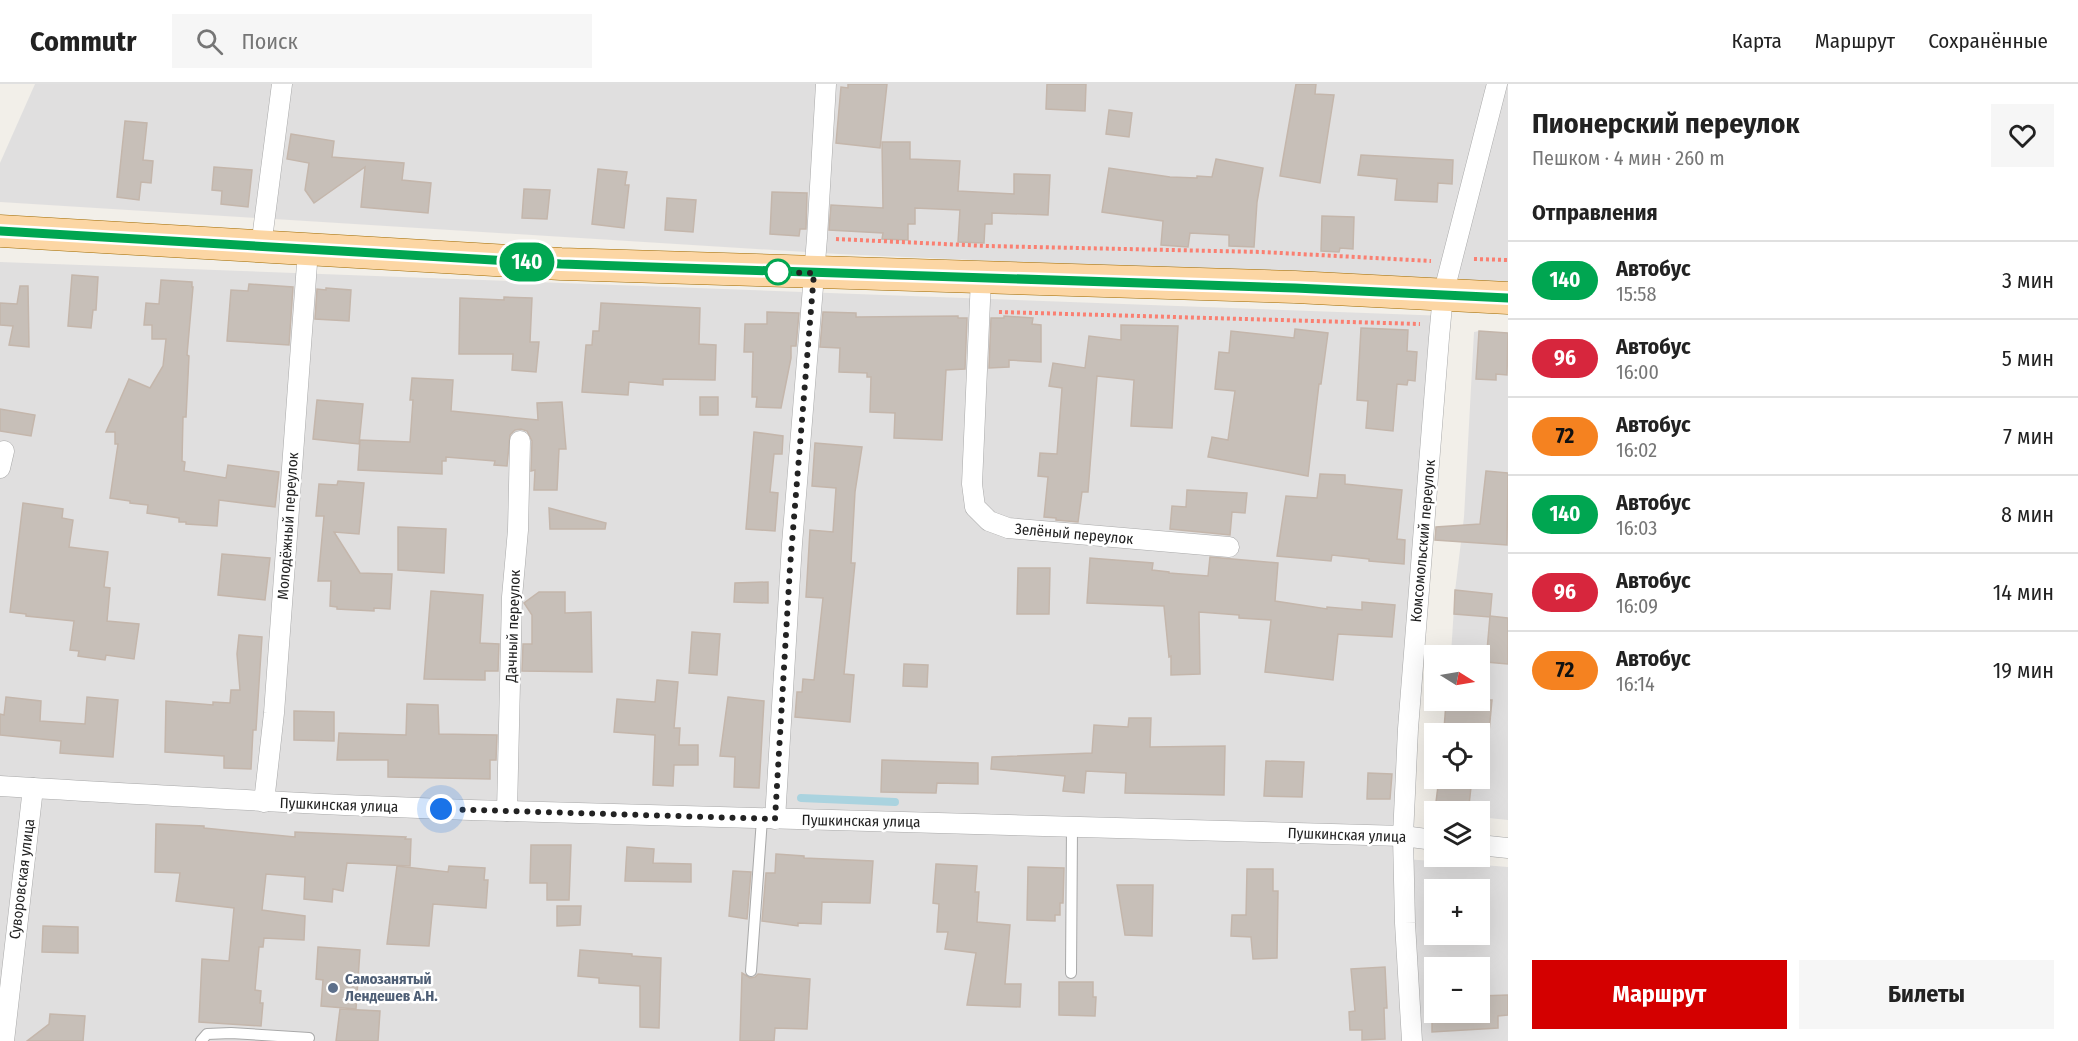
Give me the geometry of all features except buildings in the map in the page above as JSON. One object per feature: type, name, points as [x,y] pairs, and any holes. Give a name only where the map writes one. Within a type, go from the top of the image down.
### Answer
[{"type":"main road","points":[[0,231],[561,264],[1284,287],[1442,310],[1508,298]]},
{"type":"street","points":[[261,247],[282,84]]},
{"type":"street","points":[[769,819],[818,238],[826,84]]},
{"type":"street","name":"Комсомольский переулок","points":[[1412,1041],[1403,836],[1408,729],[1442,310],[1452,259],[1497,84]]},
{"type":"street","name":"Молодёжный переулок","points":[[264,802],[274,713],[308,250]]},
{"type":"street","name":"Зелёный переулок","points":[[981,278],[972,484],[975,507],[989,521],[1008,528],[1229,547]]},
{"type":"street","name":"Дачный переулок","points":[[507,811],[512,597],[518,530],[520,441]]},
{"type":"street","name":"Пушкинская улица","points":[[0,786],[264,802],[507,811],[1176,828],[1403,836],[1424,839]]},
{"type":"street","name":"Суворовская улица","points":[[4,1041],[33,788]]},
{"type":"street","points":[[1490,846],[1508,848]]},
{"type":"lane","points":[[751,971],[769,819]]},
{"type":"lane","points":[[1071,973],[1072,826]]},
{"type":"lane","points":[[201,1041],[207,1034],[231,1033],[309,1038]]},
{"type":"path","points":[[818,238],[987,246],[1262,252],[1442,261],[1452,259],[1508,260]]},
{"type":"path","points":[[979,311],[1442,310]]},
{"type":"shaded area","points":[[35,84],[1508,84],[1508,284],[838,254],[0,202],[0,163]]},
{"type":"shaded area","points":[[0,262],[1447,316],[1393,858],[1424,860],[1424,867],[1508,867],[1508,1041],[0,1041]]},
{"type":"shaded area","points":[[1474,332],[1508,333],[1508,820],[1490,818],[1490,801],[1436,801],[1438,789],[1490,789],[1490,723],[1445,723],[1446,711],[1490,711],[1490,645],[1452,645],[1455,591],[1464,517]]},
{"type":"waterway","points":[[801,798],[895,802]]},
{"type":"bus line","name":"140","points":[[0,231],[561,264],[1295,288],[1508,298]]},
{"type":"place","name":"Самозанятый Лендешев А.Н.","points":[[333,988]]},
{"type":"route","points":[[441,809],[775,819],[790,567],[814,273],[768,272],[778,272]]}]
